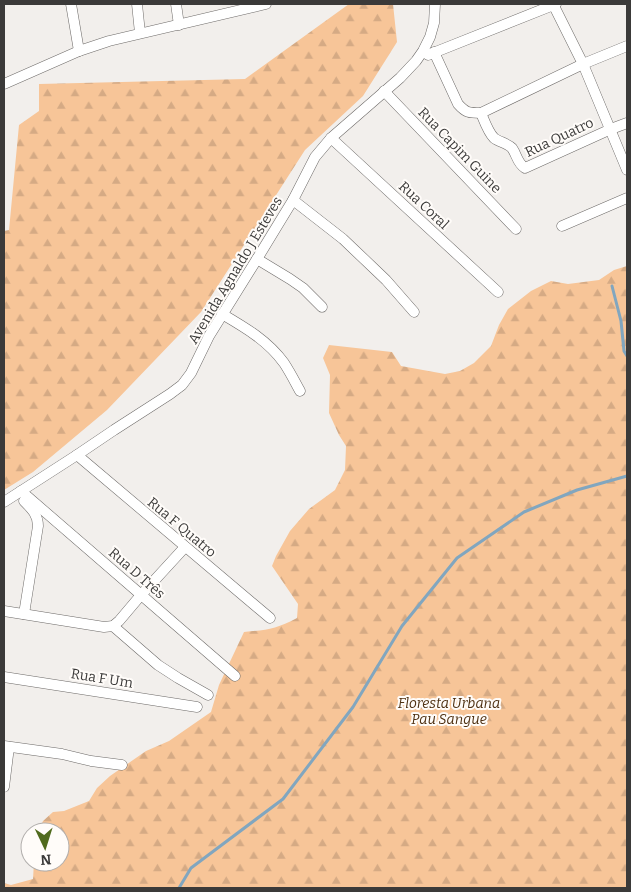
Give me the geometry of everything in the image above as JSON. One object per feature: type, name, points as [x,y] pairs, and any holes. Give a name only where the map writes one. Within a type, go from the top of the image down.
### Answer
[{"type":"street","points":[[71,4],[79,51]]},
{"type":"street","points":[[137,4],[140,33]]},
{"type":"street","points":[[176,4],[179,25]]},
{"type":"street","points":[[4,84],[79,51],[108,41],[266,4]]},
{"type":"street","name":"Avenida Agnaldo J Esteves","points":[[4,502],[182,385],[191,373],[222,314],[293,200],[315,157],[332,138],[400,78],[416,61],[430,38],[434,23],[435,4]]},
{"type":"street","points":[[416,61],[554,4],[583,64],[627,170]]},
{"type":"street","points":[[434,52],[458,104],[468,113],[481,113],[583,64],[627,46]]},
{"type":"street","name":"Rua Capim Guine","points":[[384,91],[516,229]]},
{"type":"street","name":"Rua Quatro","points":[[481,113],[492,136],[512,148],[518,161],[525,168],[610,129]]},
{"type":"street","points":[[610,129],[627,123]]},
{"type":"street","name":"Rua Coral","points":[[332,138],[498,292]]},
{"type":"street","points":[[562,226],[627,198]]},
{"type":"street","points":[[293,200],[343,240],[386,280],[414,312]]},
{"type":"street","points":[[257,259],[303,288],[322,307]]},
{"type":"street","points":[[222,314],[250,330],[264,342],[284,363],[300,391]]},
{"type":"street","name":"Rua F Quatro","points":[[77,455],[270,618]]},
{"type":"street","points":[[19,492],[38,520],[24,614]]},
{"type":"street","name":"Rua D Três","points":[[19,492],[235,676]]},
{"type":"street","points":[[4,611],[104,627],[113,626],[120,622],[141,595],[184,547]]},
{"type":"street","points":[[113,626],[158,665],[208,695]]},
{"type":"street","name":"Rua F Um","points":[[4,676],[196,707]]},
{"type":"street","points":[[4,787],[6,746],[122,765]]},
{"type":"green space","points":[[349,4],[393,4],[397,42],[363,96],[305,150],[201,312],[107,410],[33,472],[4,490],[4,231],[9,230],[19,125],[39,111],[39,84],[245,79]]},
{"type":"green space","name":"Floresta Urbana Pau Sangue","points":[[627,266],[627,888],[4,888],[4,883],[11,885],[33,879],[33,872],[70,872],[70,822],[43,821],[53,812],[64,811],[89,801],[97,788],[110,776],[146,751],[169,741],[211,712],[219,685],[244,632],[259,631],[283,625],[297,618],[298,604],[272,566],[290,531],[309,509],[335,490],[345,470],[346,446],[329,413],[330,375],[323,358],[329,345],[392,352],[401,366],[445,374],[460,371],[474,363],[491,346],[508,309],[531,291],[551,281],[568,284],[599,280],[614,270]]},
{"type":"waterway","points":[[612,286],[621,321],[624,351],[627,356]]},
{"type":"waterway","points":[[179,888],[191,868],[283,799],[353,707],[402,626],[457,558],[524,512],[577,490],[627,476]]}]
